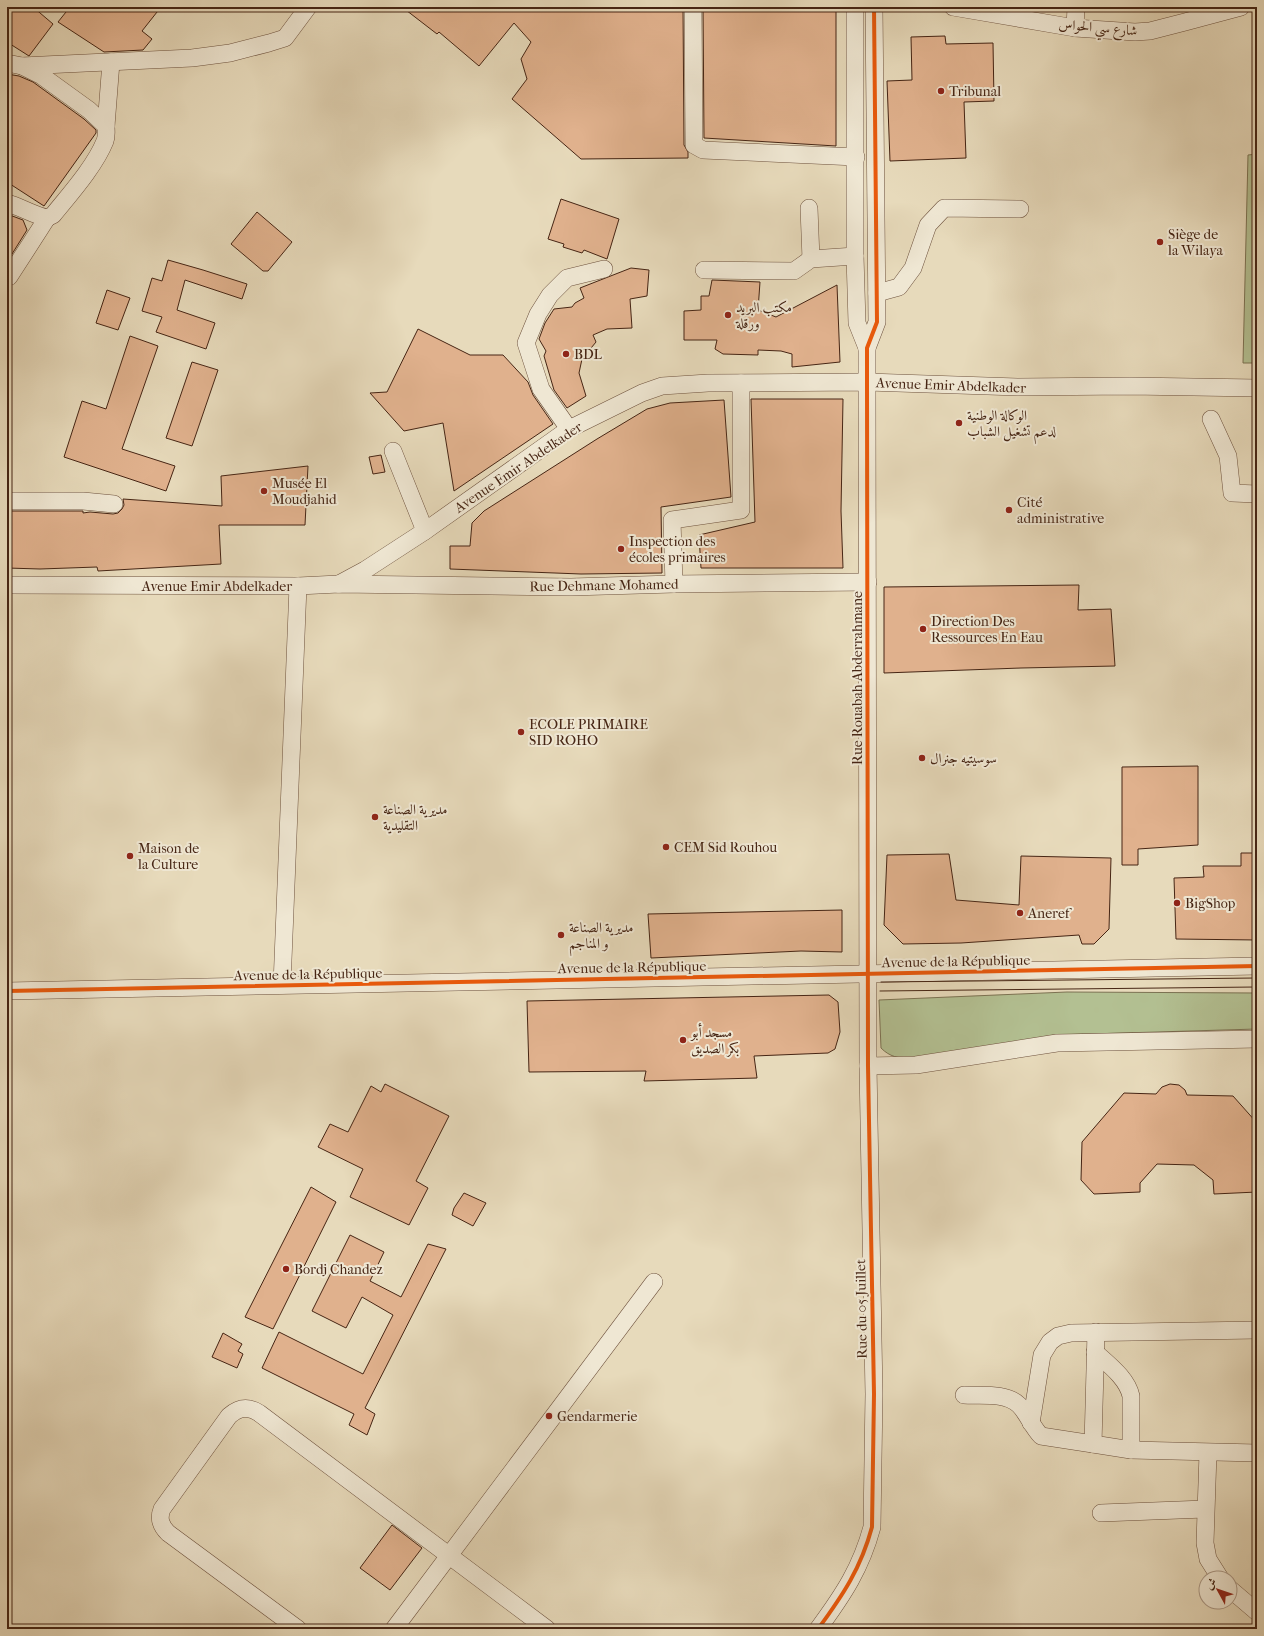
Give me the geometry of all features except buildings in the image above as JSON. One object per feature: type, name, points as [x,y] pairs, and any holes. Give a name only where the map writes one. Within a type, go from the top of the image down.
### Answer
[{"type":"street","points":[[14,64],[111,62],[192,58],[230,53],[282,39],[288,35],[308,7]]},
{"type":"street","points":[[692,7],[694,145],[703,150],[856,157]]},
{"type":"street","points":[[855,7],[857,323],[867,348]]},
{"type":"street","points":[[867,348],[877,322],[874,7]]},
{"type":"street","name":"شارع سي الحواس","points":[[954,7],[1075,28],[1118,32],[1150,31],[1241,7]]},
{"type":"street","points":[[1075,28],[1076,7]]},
{"type":"street","points":[[9,277],[47,218],[53,215],[79,182],[105,140],[111,62]]},
{"type":"street","points":[[14,64],[42,76],[89,110],[106,126]]},
{"type":"street","points":[[7,203],[19,206],[41,217],[47,218]]},
{"type":"street","points":[[809,208],[811,259]]},
{"type":"street","points":[[877,293],[899,287],[913,268],[928,225],[944,208],[1020,209]]},
{"type":"street","points":[[704,270],[794,271],[811,259],[856,256]]},
{"type":"street","points":[[570,429],[541,388],[526,343],[538,314],[550,295],[567,278],[604,268]]},
{"type":"street","name":"Rue Rouabah Abderrahmane","points":[[867,348],[869,974]]},
{"type":"street","name":"Avenue Emir Abdelkader","points":[[7,585],[298,586],[339,584],[425,532],[570,429],[642,393],[662,386],[708,383],[867,382],[1018,387],[1130,386],[1257,388]]},
{"type":"street","points":[[674,584],[672,520],[741,510],[741,383]]},
{"type":"street","points":[[1211,419],[1228,456],[1232,493],[1257,494]]},
{"type":"street","points":[[393,451],[425,532]]},
{"type":"street","points":[[7,500],[83,501],[114,504]]},
{"type":"street","name":"Rue Dehmane Mohamed","points":[[339,584],[571,587],[674,584],[868,582]]},
{"type":"street","points":[[282,985],[298,586]]},
{"type":"street","name":"Avenue de la République","points":[[7,991],[1257,966]]},
{"type":"street","name":"Rue du 05 Juillet","points":[[818,1629],[844,1593],[854,1576],[866,1548],[872,1527],[874,1394],[868,1066],[869,974]]},
{"type":"street","points":[[868,1066],[916,1065],[1057,1042],[1257,1039]]},
{"type":"street","points":[[394,1629],[654,1282]]},
{"type":"street","points":[[1031,1423],[1042,1355],[1050,1342],[1058,1336],[1071,1333],[1096,1332],[1257,1330]]},
{"type":"street","points":[[1093,1444],[1096,1332]]},
{"type":"street","points":[[1095,1352],[1123,1379],[1130,1389],[1132,1396],[1131,1450]]},
{"type":"street","points":[[964,1395],[1002,1397],[1013,1400],[1019,1405],[1035,1430],[1041,1436],[1131,1450],[1257,1453]]},
{"type":"street","points":[[298,1629],[168,1533],[164,1529],[160,1519],[162,1509],[229,1416],[235,1410],[244,1408],[252,1409],[259,1413],[547,1629]]},
{"type":"street","points":[[1208,1453],[1205,1543],[1208,1559],[1215,1570]]},
{"type":"street","points":[[1101,1513],[1206,1509]]},
{"type":"street","points":[[1238,1596],[1257,1612]]},
{"type":"green space","points":[[1257,154],[1257,363],[1243,363],[1248,155]]},
{"type":"green space","points":[[1067,992],[1257,993],[1257,1029],[1055,1035],[911,1059],[894,1056],[881,1048],[879,1000]]},
{"type":"tram line","points":[[881,982],[1257,978]]},
{"type":"tram line","points":[[880,991],[1257,987]]},
{"type":"cycle path","points":[[818,1629],[843,1593],[857,1568],[868,1542],[872,1527],[874,1394],[868,1066],[867,348],[877,322],[874,7]]},
{"type":"cycle path","points":[[7,991],[1257,966]]},
{"type":"place","name":"Tribunal","points":[[941,91]]},
{"type":"place","name":"Siège de la Wilaya","points":[[1160,242]]},
{"type":"place","name":"مكتب البريد ورقلة","points":[[728,315]]},
{"type":"place","name":"BDL","points":[[566,354]]},
{"type":"place","name":"الوكالة الوطنية لدعم تشغيل الشباب","points":[[959,423]]},
{"type":"place","name":"Musée El Moudjahid","points":[[264,491]]},
{"type":"place","name":"Cité administrative","points":[[1009,510]]},
{"type":"place","name":"Inspection des écoles primaires","points":[[621,549]]},
{"type":"place","name":"Direction Des Ressources En Eau","points":[[923,629]]},
{"type":"place","name":"ECOLE PRIMAIRE SID ROHO","points":[[521,732]]},
{"type":"place","name":"سوسيتيه جنرال","points":[[922,758]]},
{"type":"place","name":"مديرية الصناعة التقليدية","points":[[375,817]]},
{"type":"place","name":"CEM Sid Rouhou","points":[[666,847]]},
{"type":"place","name":"Maison de la Culture","points":[[130,856]]},
{"type":"place","name":"BigShop","points":[[1177,903]]},
{"type":"place","name":"Aneref","points":[[1020,913]]},
{"type":"place","name":"مديرية الصناعة و المناجم","points":[[561,935]]},
{"type":"place","name":"مسجد أبو بكر الصديق","points":[[683,1040]]},
{"type":"place","name":"Bordj Chandez","points":[[286,1269]]},
{"type":"place","name":"Gendarmerie","points":[[549,1416]]}]
